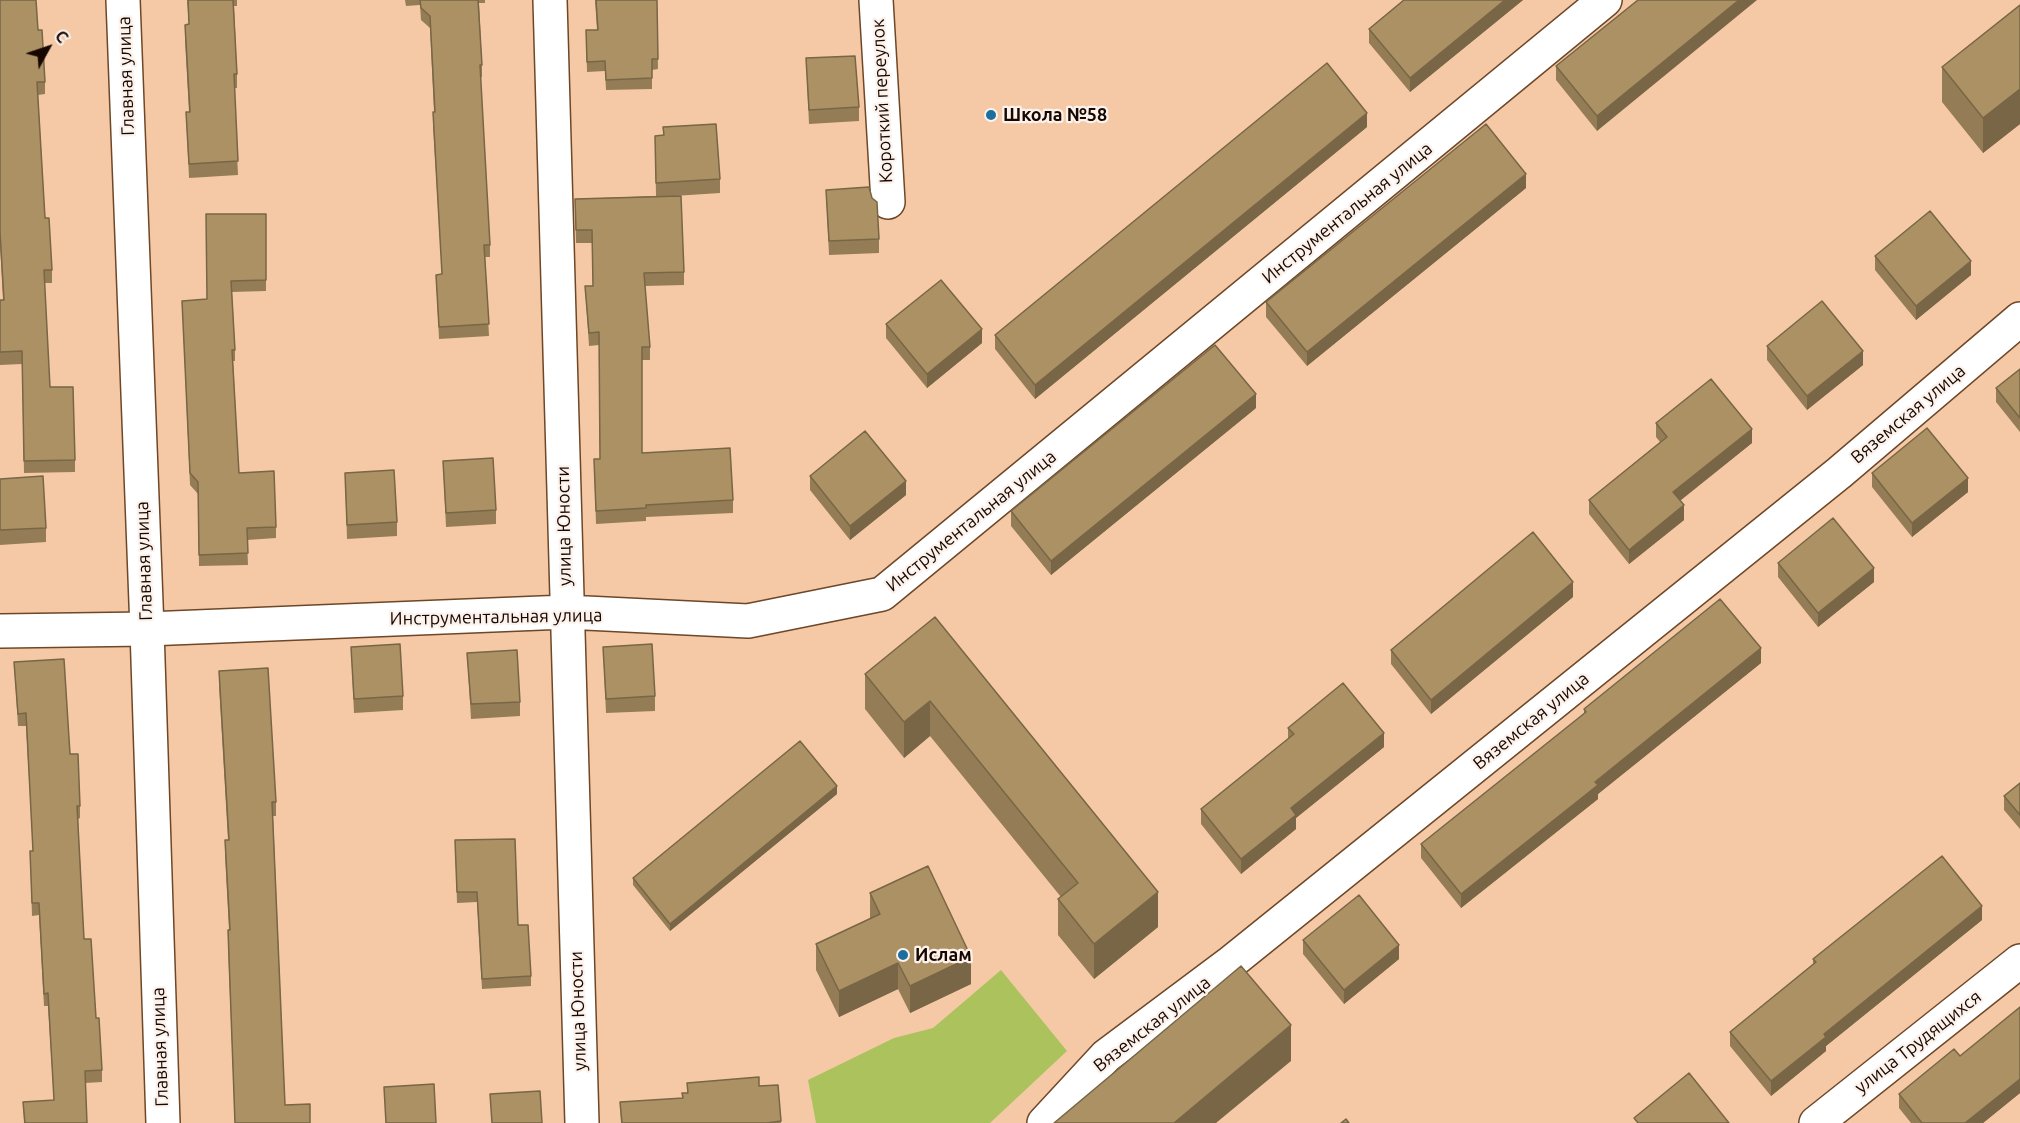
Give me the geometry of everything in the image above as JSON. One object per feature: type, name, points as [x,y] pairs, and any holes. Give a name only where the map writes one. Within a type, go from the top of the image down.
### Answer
[{"type":"street","name":"Главная улица","points":[[123,0],[163,1123]]},
{"type":"street","name":"улица Юности","points":[[550,0],[582,1123]]},
{"type":"street","name":"Короткий переулок","points":[[876,0],[888,202]]},
{"type":"street","name":"Инструментальная улица","points":[[0,631],[147,629],[566,612],[748,621],[882,594],[1605,0]]},
{"type":"street","name":"Вяземская улица","points":[[1044,1123],[1106,1056],[1229,964],[1830,480],[2020,319]]},
{"type":"street","name":"улица Трудящихся","points":[[1816,1123],[2020,961]]},
{"type":"green space","points":[[1001,970],[1067,1051],[990,1123],[816,1123],[808,1080],[894,1038],[933,1028]]},
{"type":"building","points":[[0,0],[36,0],[38,30],[42,30],[45,82],[37,82],[45,218],[49,218],[52,270],[44,270],[50,387],[73,387],[75,460],[24,461],[22,351],[0,352],[0,300],[4,300],[0,232]]},
{"type":"building","points":[[188,0],[233,0],[238,161],[189,164],[186,112],[190,112],[185,25],[189,24]]},
{"type":"building","points":[[420,0],[478,0],[490,245],[484,245],[489,324],[439,327],[436,275],[442,274],[430,16],[421,8]]},
{"type":"building","points":[[596,0],[657,0],[658,59],[652,59],[652,78],[606,80],[605,61],[587,62],[586,30],[598,30]]},
{"type":"building","points":[[1404,0],[1505,0],[1410,78],[1369,29]]},
{"type":"building","points":[[1638,0],[1739,0],[1597,116],[1556,66]]},
{"type":"building","points":[[2020,5],[2020,89],[1983,118],[1942,67]]},
{"type":"building","points":[[855,56],[859,107],[809,110],[806,58]]},
{"type":"building","points":[[1327,63],[1367,113],[1035,385],[995,335]]},
{"type":"building","points":[[716,124],[720,179],[656,183],[655,136],[664,135],[663,127]]},
{"type":"building","points":[[1486,124],[1526,174],[1307,352],[1266,302]]},
{"type":"building","points":[[869,187],[872,198],[877,202],[879,239],[829,241],[826,190]]},
{"type":"building","points":[[681,196],[684,272],[644,273],[650,347],[642,347],[642,453],[730,448],[733,500],[646,505],[646,508],[596,511],[594,459],[600,459],[599,332],[589,333],[585,286],[593,286],[592,230],[576,230],[575,199]]},
{"type":"building","points":[[1930,211],[1971,261],[1916,306],[1875,256]]},
{"type":"building","points":[[206,214],[266,214],[266,280],[231,281],[235,350],[232,350],[239,473],[274,471],[276,527],[247,528],[248,553],[199,555],[198,482],[190,473],[182,301],[207,299]]},
{"type":"building","points":[[941,280],[982,329],[927,374],[886,324]]},
{"type":"building","points":[[1822,301],[1863,351],[1807,396],[1767,346]]},
{"type":"building","points":[[1215,345],[1256,394],[1051,561],[1011,511]]},
{"type":"building","points":[[2020,369],[2020,418],[1996,388]]},
{"type":"building","points":[[1711,379],[1752,429],[1673,492],[1684,505],[1629,550],[1589,500],[1667,437],[1656,423]]},
{"type":"building","points":[[1927,428],[1968,478],[1912,523],[1872,473]]},
{"type":"building","points":[[865,431],[906,481],[850,526],[810,476]]},
{"type":"building","points":[[493,458],[496,510],[446,513],[443,461]]},
{"type":"building","points":[[394,470],[397,522],[347,525],[345,473]]},
{"type":"building","points":[[43,476],[46,528],[0,530],[0,479]]},
{"type":"building","points":[[1833,518],[1874,568],[1818,613],[1778,563]]},
{"type":"building","points":[[1533,532],[1573,582],[1431,700],[1391,650]]},
{"type":"building","points":[[1720,599],[1761,648],[1595,782],[1598,785],[1461,894],[1421,844],[1586,712],[1584,709]]},
{"type":"building","points":[[935,617],[1158,892],[1094,944],[1058,899],[1078,883],[930,701],[904,722],[865,674]]},
{"type":"building","points":[[400,644],[403,696],[354,699],[351,647]]},
{"type":"building","points":[[652,644],[655,696],[606,699],[603,647]]},
{"type":"building","points":[[517,650],[520,702],[471,704],[467,653]]},
{"type":"building","points":[[64,659],[70,754],[78,754],[80,806],[77,806],[84,939],[91,939],[102,1070],[85,1071],[87,1123],[25,1123],[23,1102],[54,1100],[48,993],[44,994],[39,903],[32,903],[30,851],[33,851],[26,713],[18,714],[14,662]]},
{"type":"building","points":[[268,668],[276,802],[272,802],[285,1105],[310,1104],[310,1123],[235,1123],[228,930],[230,930],[225,840],[229,840],[219,671]]},
{"type":"building","points":[[1343,683],[1384,733],[1291,808],[1296,815],[1241,859],[1201,809],[1294,734],[1288,728]]},
{"type":"building","points":[[800,741],[837,786],[670,924],[633,878]]},
{"type":"building","points":[[2020,783],[2020,815],[2004,796]]},
{"type":"building","points":[[515,839],[518,925],[528,925],[531,976],[482,979],[477,892],[457,892],[455,840]]},
{"type":"building","points":[[1942,856],[1982,906],[1824,1034],[1826,1037],[1771,1081],[1730,1032],[1816,962],[1813,959]]},
{"type":"building","name":"Ислам","points":[[928,866],[971,957],[910,986],[898,963],[839,991],[816,944],[880,914],[870,893]]},
{"type":"building","points":[[1359,895],[1399,945],[1344,990],[1303,940]]},
{"type":"building","points":[[1241,966],[1291,1025],[1174,1123],[1054,1123]]},
{"type":"building","points":[[2020,1007],[2020,1079],[1965,1123],[1922,1123],[1899,1094],[1954,1049],[1960,1056]]},
{"type":"building","points":[[1689,1073],[1729,1123],[1638,1123],[1634,1118]]},
{"type":"building","points":[[759,1077],[759,1086],[778,1085],[781,1121],[767,1123],[622,1123],[620,1102],[683,1098],[682,1093],[688,1093],[687,1083]]},
{"type":"building","points":[[434,1084],[436,1123],[386,1123],[384,1087]]},
{"type":"building","points":[[540,1091],[542,1123],[492,1123],[490,1094]]},
{"type":"place","name":"Школа №58","points":[[991,115]]},
{"type":"place","name":"Ислам","points":[[903,955]]}]
